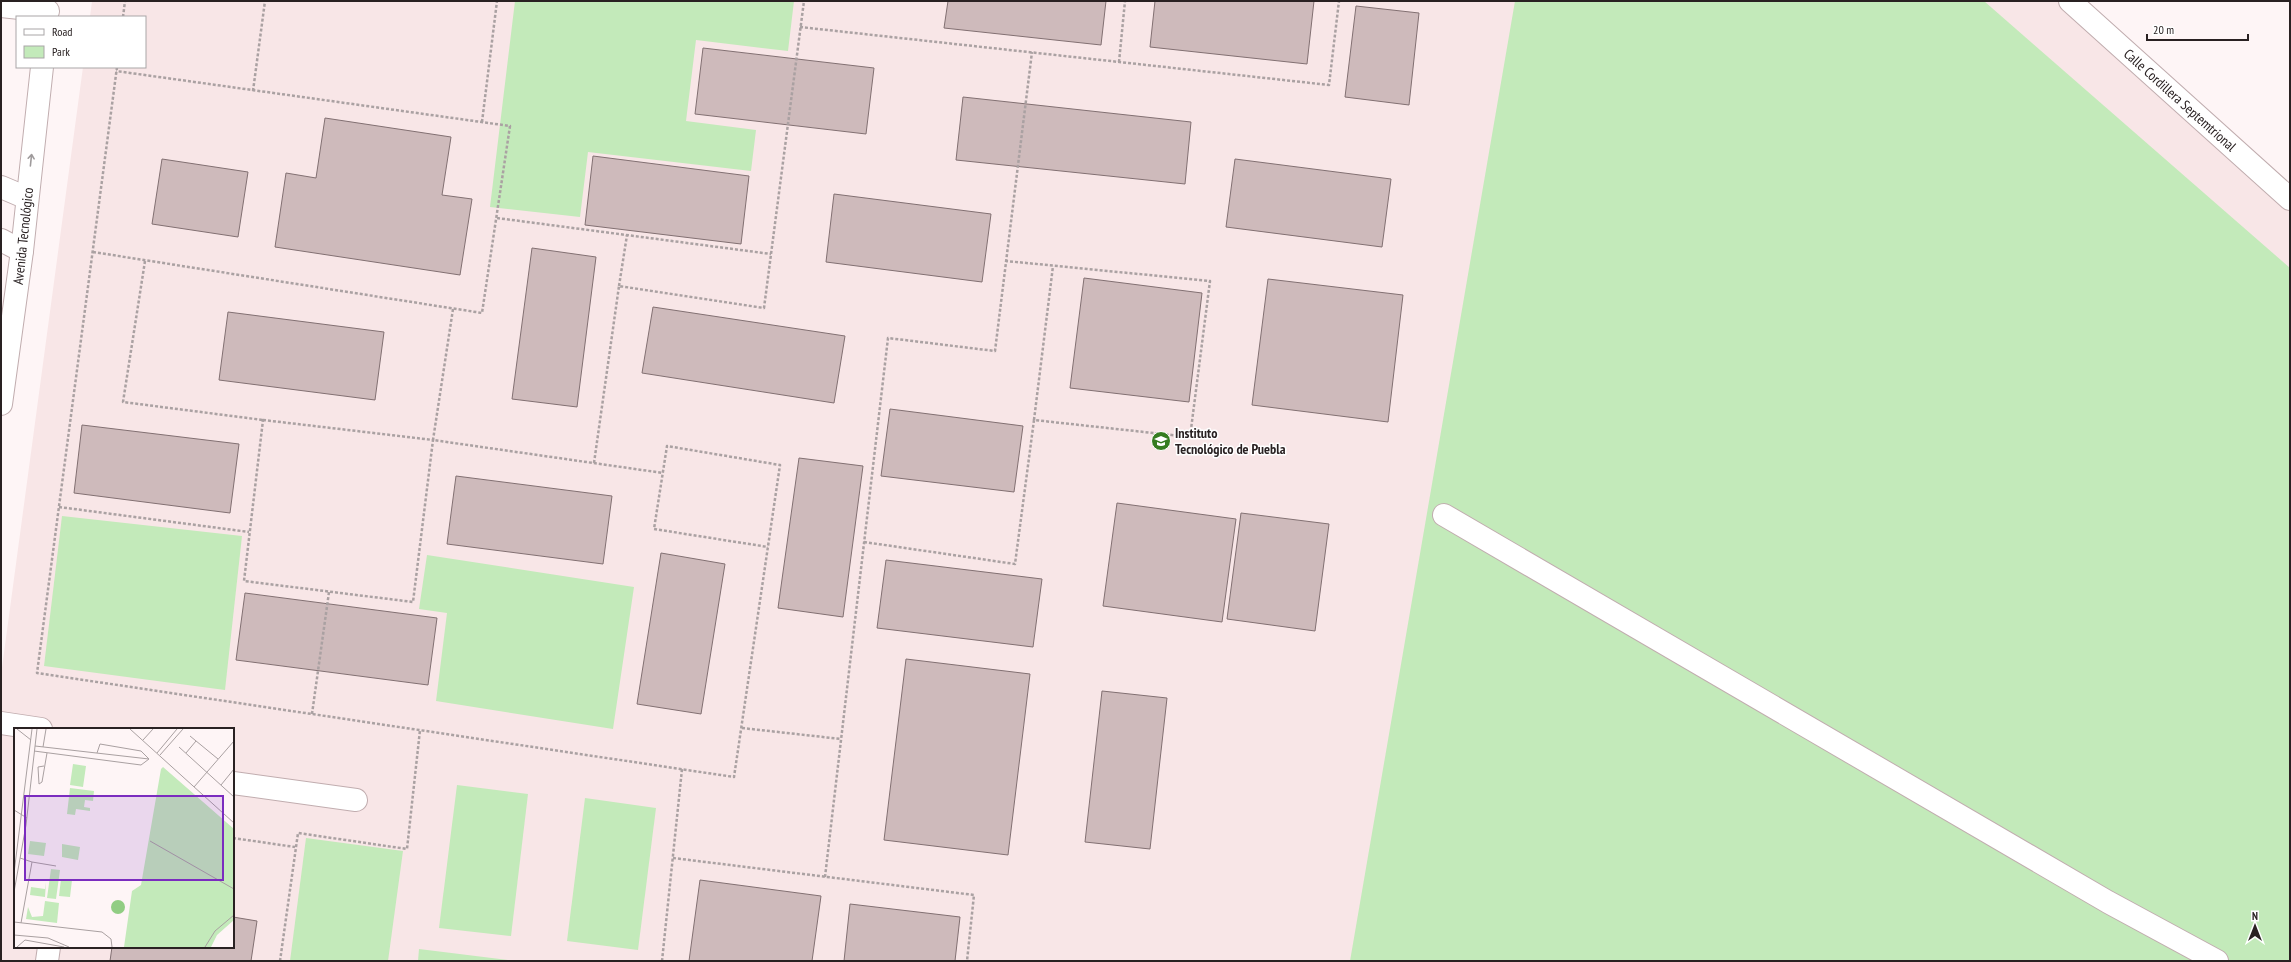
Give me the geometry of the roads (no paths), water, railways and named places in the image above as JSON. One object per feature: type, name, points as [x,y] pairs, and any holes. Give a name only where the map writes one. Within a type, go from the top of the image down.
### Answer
[{"type":"street","name":"Calle Cordillera Septemtrional","points":[[2070,1],[2290,200]]},
{"type":"street","points":[[1,6],[48,10]]},
{"type":"street","name":"Avenida Tecnológico","points":[[1,404],[22,251],[42,68]]},
{"type":"street","points":[[1,187],[27,198]]},
{"type":"street","points":[[1,240],[22,251]]},
{"type":"street","points":[[1444,515],[2108,902],[2217,961]]},
{"type":"street","points":[[1,723],[34,728]]},
{"type":"street","points":[[234,783],[356,800]]},
{"type":"street","points":[[47,961],[49,948]]},
{"type":"place","name":"Instituto Tecnológico de Puebla","points":[[1161,441]]}]
